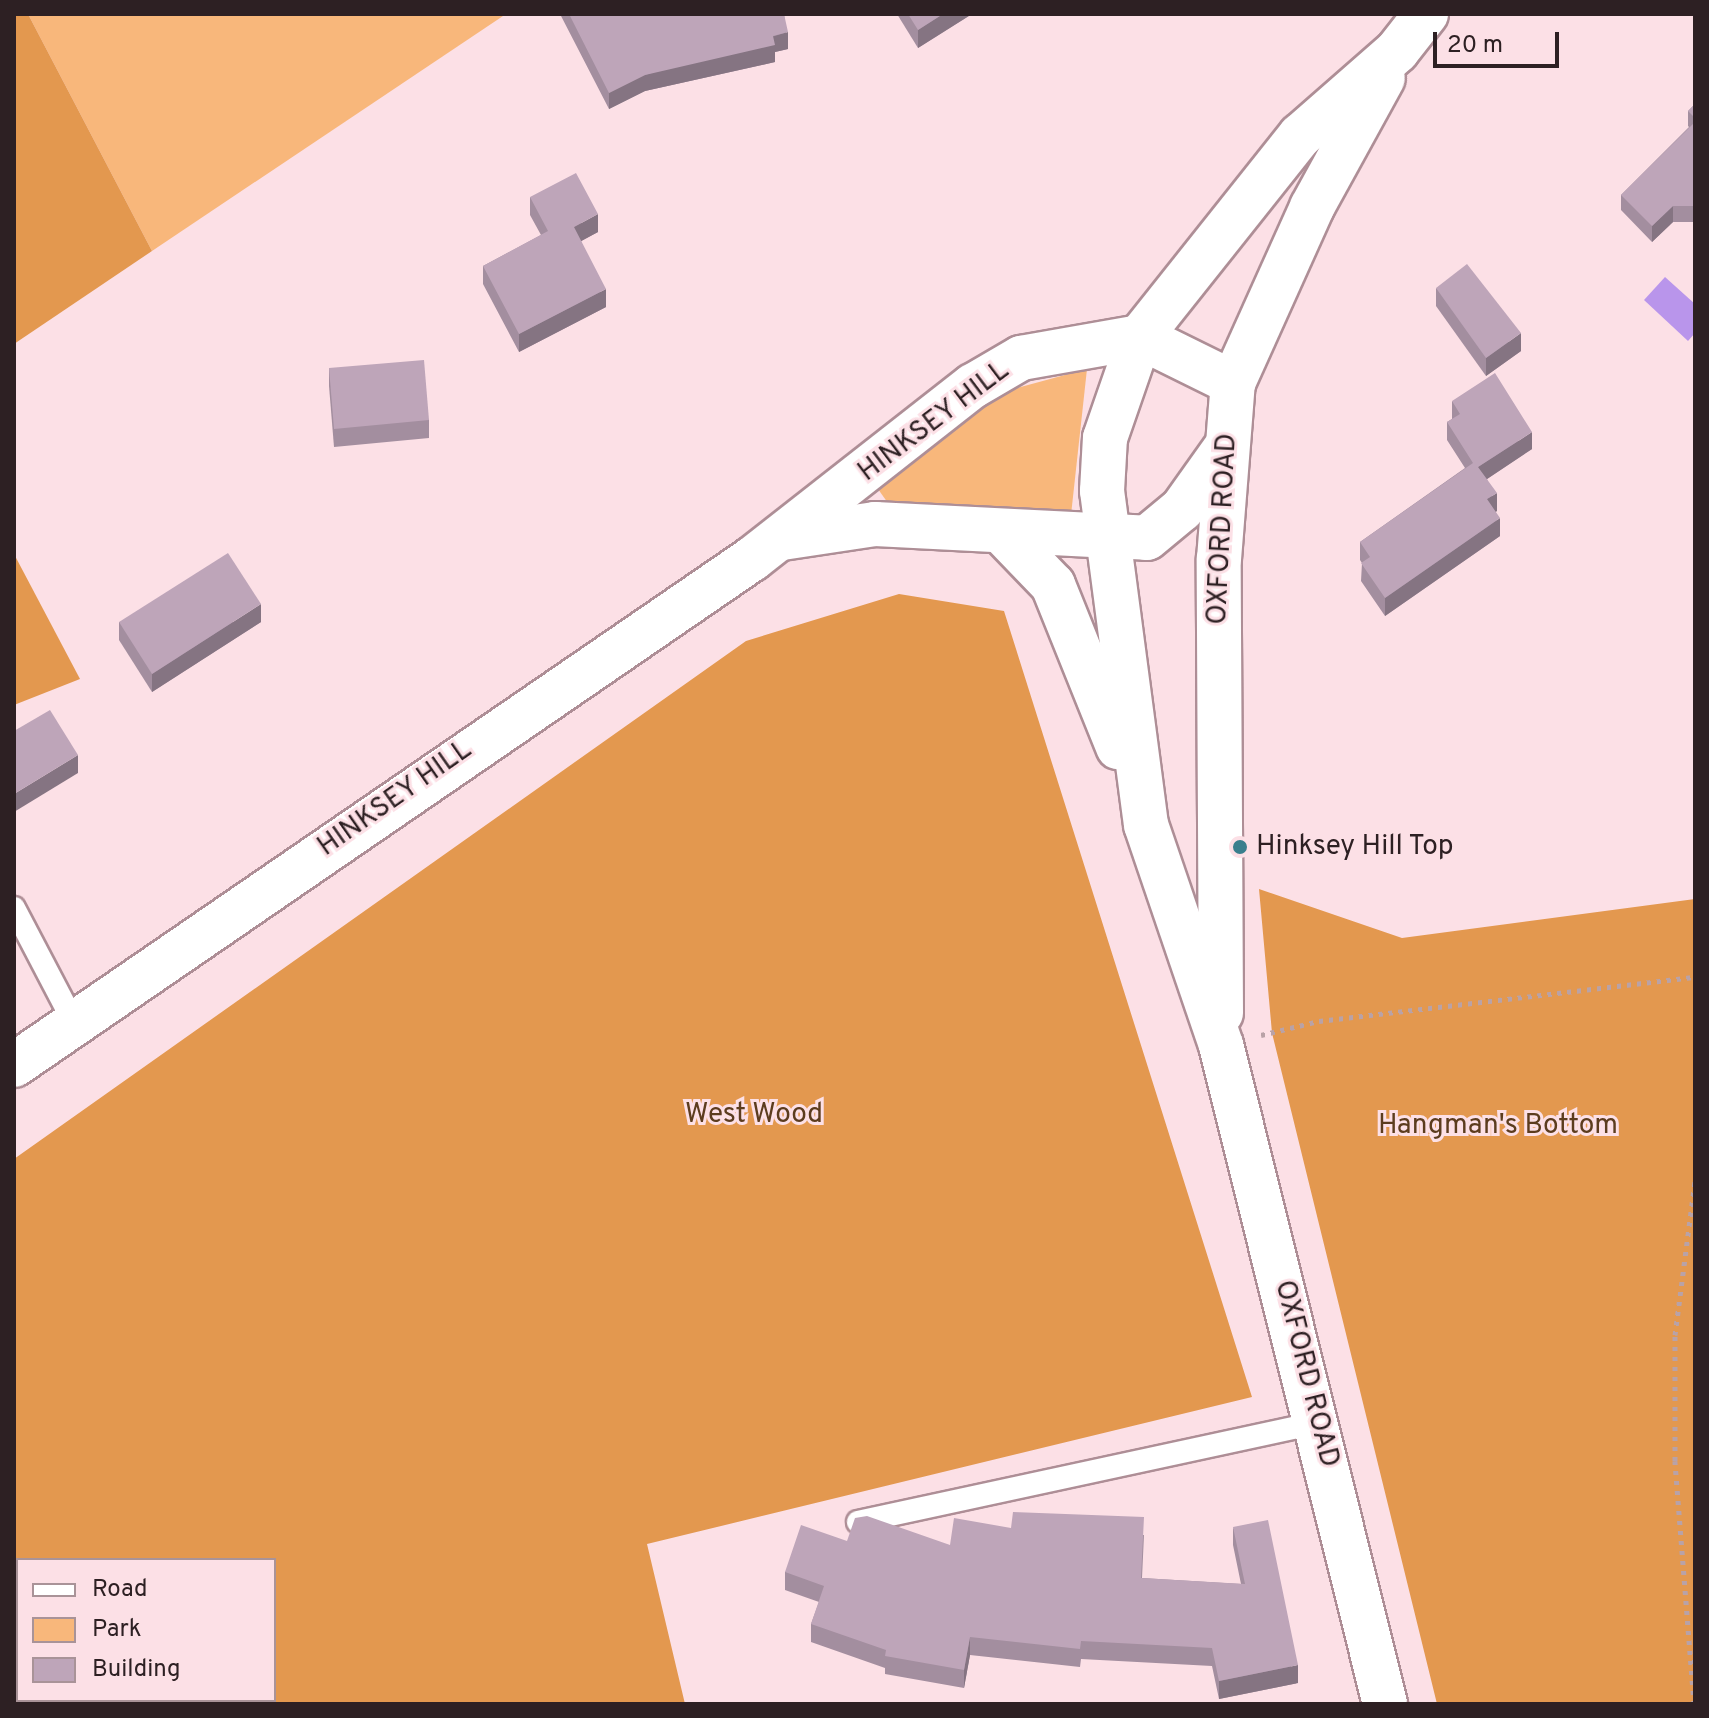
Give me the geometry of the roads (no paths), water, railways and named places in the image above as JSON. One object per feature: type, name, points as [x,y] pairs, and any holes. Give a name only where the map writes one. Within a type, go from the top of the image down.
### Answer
[{"type":"street","points":[[1397,51],[1426,14]]},
{"type":"street","name":"OXFORD ROAD","points":[[1146,825],[1106,539],[1105,438],[1140,337],[1213,237],[1300,136],[1397,51]]},
{"type":"street","name":"OXFORD ROAD","points":[[1221,1045],[1217,794],[1224,450],[1233,383],[1312,207],[1397,51]]},
{"type":"street","points":[[1140,337],[1233,383]]},
{"type":"street","name":"HINKSEY HILL","points":[[14,1065],[780,538],[973,386],[1057,348],[1140,337]]},
{"type":"street","name":"HINKSEY HILL","points":[[780,538],[875,524],[1106,539],[1147,538],[1182,509],[1224,450]]},
{"type":"street","name":"OXFORD ROAD","points":[[1001,531],[1053,585],[1146,825],[1221,1045],[1319,1422],[1385,1704]]},
{"type":"lane","points":[[14,908],[74,1023]]},
{"type":"lane","points":[[858,1522],[1319,1422]]},
{"type":"place","name":"Hinksey Hill Top","points":[[1240,847]]},
{"type":"park label","name":"West Wood","points":[[754,1115]]},
{"type":"park label","name":"Hangman's Bottom","points":[[1498,1126]]}]
